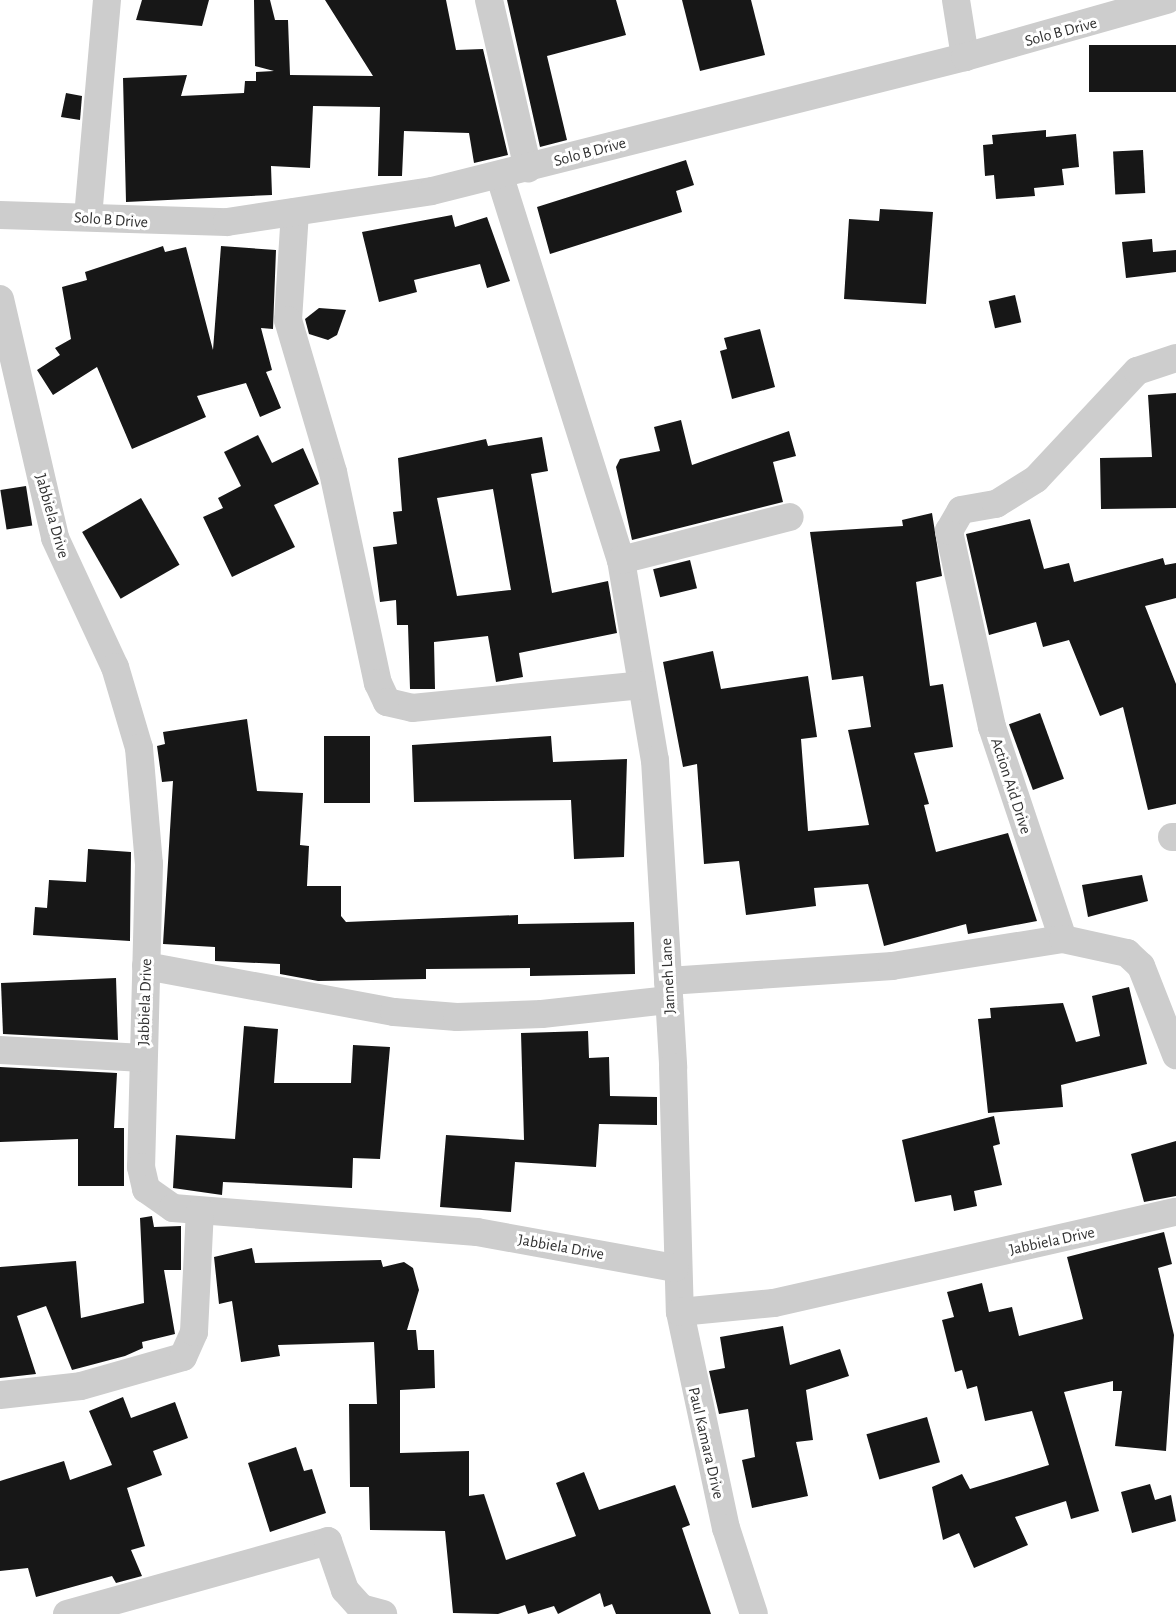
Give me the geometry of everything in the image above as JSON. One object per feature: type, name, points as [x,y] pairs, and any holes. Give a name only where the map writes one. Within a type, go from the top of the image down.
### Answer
[{"type":"street","points":[[88,217],[107,0]]},
{"type":"street","points":[[489,0],[528,169]]},
{"type":"street","points":[[956,0],[966,57]]},
{"type":"street","name":"Solo B Drive","points":[[0,214],[187,224],[295,212],[500,177],[966,57],[1102,11],[1167,0]]},
{"type":"street","name":"Janneh Lane","points":[[500,177],[621,560],[655,760],[669,990],[675,1268]]},
{"type":"street","points":[[295,212],[288,320],[333,472],[378,683],[387,702],[412,708],[642,684]]},
{"type":"street","name":"Jabbiela Drive","points":[[0,299],[55,538],[132,709],[149,864],[141,1167],[146,1189],[173,1208],[477,1232],[675,1268]]},
{"type":"street","name":"Action Aid Drive","points":[[1063,939],[992,727],[949,531],[962,510],[996,504],[1036,479],[1137,371],[1176,358]]},
{"type":"street","points":[[621,560],[790,517]]},
{"type":"street","points":[[146,966],[394,1012],[457,1017],[542,1014],[669,990],[892,966],[1063,939],[1127,953],[1141,966],[1176,1055]]},
{"type":"street","points":[[0,1050],[143,1058]]},
{"type":"street","points":[[0,1395],[81,1386],[183,1357],[194,1332],[200,1210]]},
{"type":"street","name":"Jabbiela Drive","points":[[680,1312],[774,1303],[1176,1212]]},
{"type":"street","name":"Paul Kamara Drive","points":[[675,1268],[680,1312],[726,1528],[754,1614]]},
{"type":"street","points":[[67,1614],[328,1541],[345,1590],[361,1608],[383,1614]]},
{"type":"building","points":[[142,0],[209,0],[202,26],[136,20]]},
{"type":"building","points":[[254,0],[270,0],[275,20],[288,20],[290,75],[373,76],[325,0],[446,0],[456,50],[483,49],[508,155],[474,163],[469,133],[404,131],[402,176],[378,176],[380,107],[313,106],[310,168],[271,166],[272,195],[126,202],[123,78],[187,75],[181,96],[244,93],[245,81],[256,81],[256,72],[274,71],[255,66]]},
{"type":"building","points":[[507,0],[616,0],[626,35],[547,56],[567,140],[540,147]]},
{"type":"building","points":[[682,0],[751,0],[765,55],[700,71]]},
{"type":"building","points":[[1089,45],[1176,45],[1176,92],[1089,92]]},
{"type":"building","points":[[66,93],[82,96],[80,120],[61,117]]},
{"type":"building","points":[[1046,130],[1046,137],[1076,134],[1079,167],[1062,169],[1064,185],[1034,188],[1035,196],[996,199],[994,175],[985,176],[983,145],[993,144],[992,135]]},
{"type":"building","points":[[1143,150],[1145,193],[1115,195],[1113,152]]},
{"type":"building","points":[[686,160],[694,185],[676,191],[682,212],[550,254],[537,207]]},
{"type":"building","points":[[880,209],[933,212],[926,304],[844,299],[849,219],[879,221]]},
{"type":"building","points":[[452,215],[455,227],[487,217],[510,281],[487,288],[480,264],[414,280],[417,292],[379,302],[362,232]]},
{"type":"building","points":[[1152,239],[1153,252],[1176,250],[1176,272],[1126,278],[1122,242]]},
{"type":"building","points":[[163,246],[165,252],[186,247],[213,350],[221,246],[276,250],[273,329],[261,328],[272,370],[266,372],[281,408],[260,417],[246,383],[197,396],[206,417],[132,449],[97,367],[53,395],[37,370],[60,355],[55,348],[71,339],[62,287],[87,280],[85,272]]},
{"type":"building","points":[[1015,295],[1021,322],[995,328],[989,301]]},
{"type":"building","points":[[319,308],[346,310],[337,335],[328,340],[309,334],[305,319]]},
{"type":"building","points":[[760,329],[775,387],[732,399],[720,351],[727,349],[724,338]]},
{"type":"building","points":[[1176,393],[1176,508],[1101,509],[1100,458],[1152,457],[1148,395]]},
{"type":"building","points":[[681,420],[692,465],[789,431],[796,456],[773,462],[783,502],[632,540],[616,467],[620,459],[660,451],[654,427]]},
{"type":"building","points":[[258,435],[272,463],[303,448],[319,484],[274,505],[295,547],[232,577],[203,517],[223,508],[218,498],[241,486],[224,452]]},
{"type":"building","points":[[542,437],[548,471],[531,474],[552,593],[608,581],[617,633],[519,653],[523,677],[496,682],[488,636],[434,642],[435,689],[410,689],[408,625],[397,625],[396,600],[380,602],[373,547],[397,544],[393,512],[402,511],[398,458],[486,439],[488,446]],"holes":[[[493,489],[511,590],[457,596],[437,498]]]},
{"type":"building","points":[[26,486],[32,526],[7,530],[0,490]]},
{"type":"building","points":[[141,498],[180,565],[121,599],[82,532]]},
{"type":"building","points":[[932,513],[942,576],[916,582],[930,686],[943,684],[953,747],[914,753],[929,804],[924,805],[936,852],[1008,833],[1037,921],[968,934],[966,924],[884,946],[868,884],[814,888],[816,906],[746,915],[739,861],[704,864],[697,764],[683,767],[663,662],[713,651],[721,689],[808,676],[817,737],[801,739],[808,831],[869,825],[848,730],[871,727],[863,676],[832,680],[810,532],[903,526],[902,520]]},
{"type":"building","points":[[1030,519],[1044,569],[1069,563],[1074,582],[1163,558],[1165,565],[1176,563],[1176,598],[1145,606],[1176,684],[1176,804],[1148,810],[1123,707],[1100,716],[1069,640],[1043,647],[1036,622],[989,635],[966,534]]},
{"type":"building","points":[[690,560],[697,588],[660,597],[653,569]]},
{"type":"building","points":[[1040,713],[1064,779],[1033,790],[1009,724]]},
{"type":"building","points":[[247,719],[257,791],[303,793],[300,845],[309,846],[307,886],[341,886],[341,916],[346,922],[518,915],[518,924],[634,922],[635,974],[530,976],[530,968],[426,969],[426,979],[318,981],[280,974],[280,964],[215,961],[215,947],[163,944],[173,781],[162,782],[157,746],[165,744],[163,732]]},
{"type":"building","points":[[324,736],[370,736],[370,803],[324,803]]},
{"type":"building","points":[[551,736],[553,762],[627,759],[624,857],[574,859],[571,800],[414,802],[412,745]]},
{"type":"building","points":[[88,849],[131,852],[130,941],[33,935],[35,907],[47,908],[49,880],[86,882]]},
{"type":"building","points":[[1142,875],[1148,901],[1088,917],[1082,885]]},
{"type":"building","points":[[116,978],[118,1040],[3,1034],[1,983]]},
{"type":"building","points":[[1129,987],[1147,1064],[1061,1085],[1063,1107],[988,1113],[978,1019],[991,1018],[990,1008],[1063,1003],[1076,1042],[1100,1036],[1092,996]]},
{"type":"building","points":[[244,1026],[278,1029],[274,1083],[351,1083],[353,1045],[390,1047],[380,1159],[353,1158],[352,1188],[223,1182],[222,1195],[173,1188],[176,1135],[235,1139]]},
{"type":"building","points":[[588,1031],[589,1058],[609,1057],[610,1096],[657,1097],[657,1125],[599,1124],[596,1167],[515,1162],[511,1212],[440,1207],[446,1135],[524,1140],[521,1033]]},
{"type":"building","points":[[0,1067],[117,1073],[114,1128],[124,1128],[124,1186],[78,1186],[78,1139],[0,1142]]},
{"type":"building","points":[[994,1116],[1000,1144],[993,1146],[1002,1185],[974,1191],[977,1206],[954,1211],[951,1195],[915,1202],[902,1140]]},
{"type":"building","points":[[1176,1141],[1176,1196],[1144,1202],[1131,1154]]},
{"type":"building","points":[[152,1216],[154,1227],[181,1226],[181,1270],[164,1270],[175,1334],[142,1342],[143,1348],[125,1356],[72,1370],[46,1306],[17,1316],[36,1374],[0,1378],[0,1267],[76,1261],[81,1318],[144,1303],[140,1218]]},
{"type":"building","points":[[1164,1232],[1172,1264],[1158,1268],[1174,1335],[1166,1451],[1115,1446],[1122,1391],[1113,1391],[1113,1381],[1064,1392],[1099,1511],[1071,1519],[1066,1501],[1015,1517],[1028,1545],[974,1568],[959,1533],[943,1540],[932,1487],[962,1474],[970,1489],[1049,1465],[1032,1411],[985,1421],[977,1386],[967,1389],[962,1370],[955,1372],[942,1320],[954,1317],[947,1292],[982,1283],[989,1312],[1012,1307],[1019,1336],[1083,1319],[1067,1257]]},
{"type":"building","points":[[252,1248],[255,1263],[381,1260],[383,1267],[404,1262],[413,1268],[419,1290],[407,1330],[416,1330],[418,1350],[434,1350],[435,1388],[400,1390],[400,1453],[469,1451],[469,1496],[484,1494],[506,1560],[576,1536],[556,1483],[584,1472],[599,1510],[675,1485],[690,1525],[682,1528],[711,1614],[616,1614],[612,1604],[604,1607],[600,1593],[558,1614],[554,1606],[528,1614],[525,1605],[498,1614],[453,1613],[445,1531],[370,1530],[369,1487],[350,1487],[349,1404],[377,1404],[374,1342],[278,1345],[280,1356],[241,1362],[232,1301],[219,1304],[214,1257]]},
{"type":"building","points":[[783,1326],[790,1365],[840,1349],[849,1376],[806,1390],[813,1440],[796,1442],[808,1496],[752,1508],[742,1460],[755,1457],[748,1409],[719,1414],[709,1371],[725,1368],[720,1337]]},
{"type":"building","points":[[123,1397],[131,1418],[175,1402],[188,1438],[153,1451],[162,1475],[127,1488],[145,1546],[131,1550],[142,1576],[116,1583],[112,1576],[36,1597],[28,1568],[0,1571],[0,1481],[64,1461],[70,1480],[112,1465],[89,1411]]},
{"type":"building","points":[[927,1417],[940,1462],[879,1480],[866,1434]]},
{"type":"building","points":[[296,1447],[304,1471],[312,1469],[326,1513],[270,1532],[248,1463]]},
{"type":"building","points":[[1150,1484],[1155,1500],[1171,1495],[1176,1521],[1132,1533],[1121,1492]]}]
